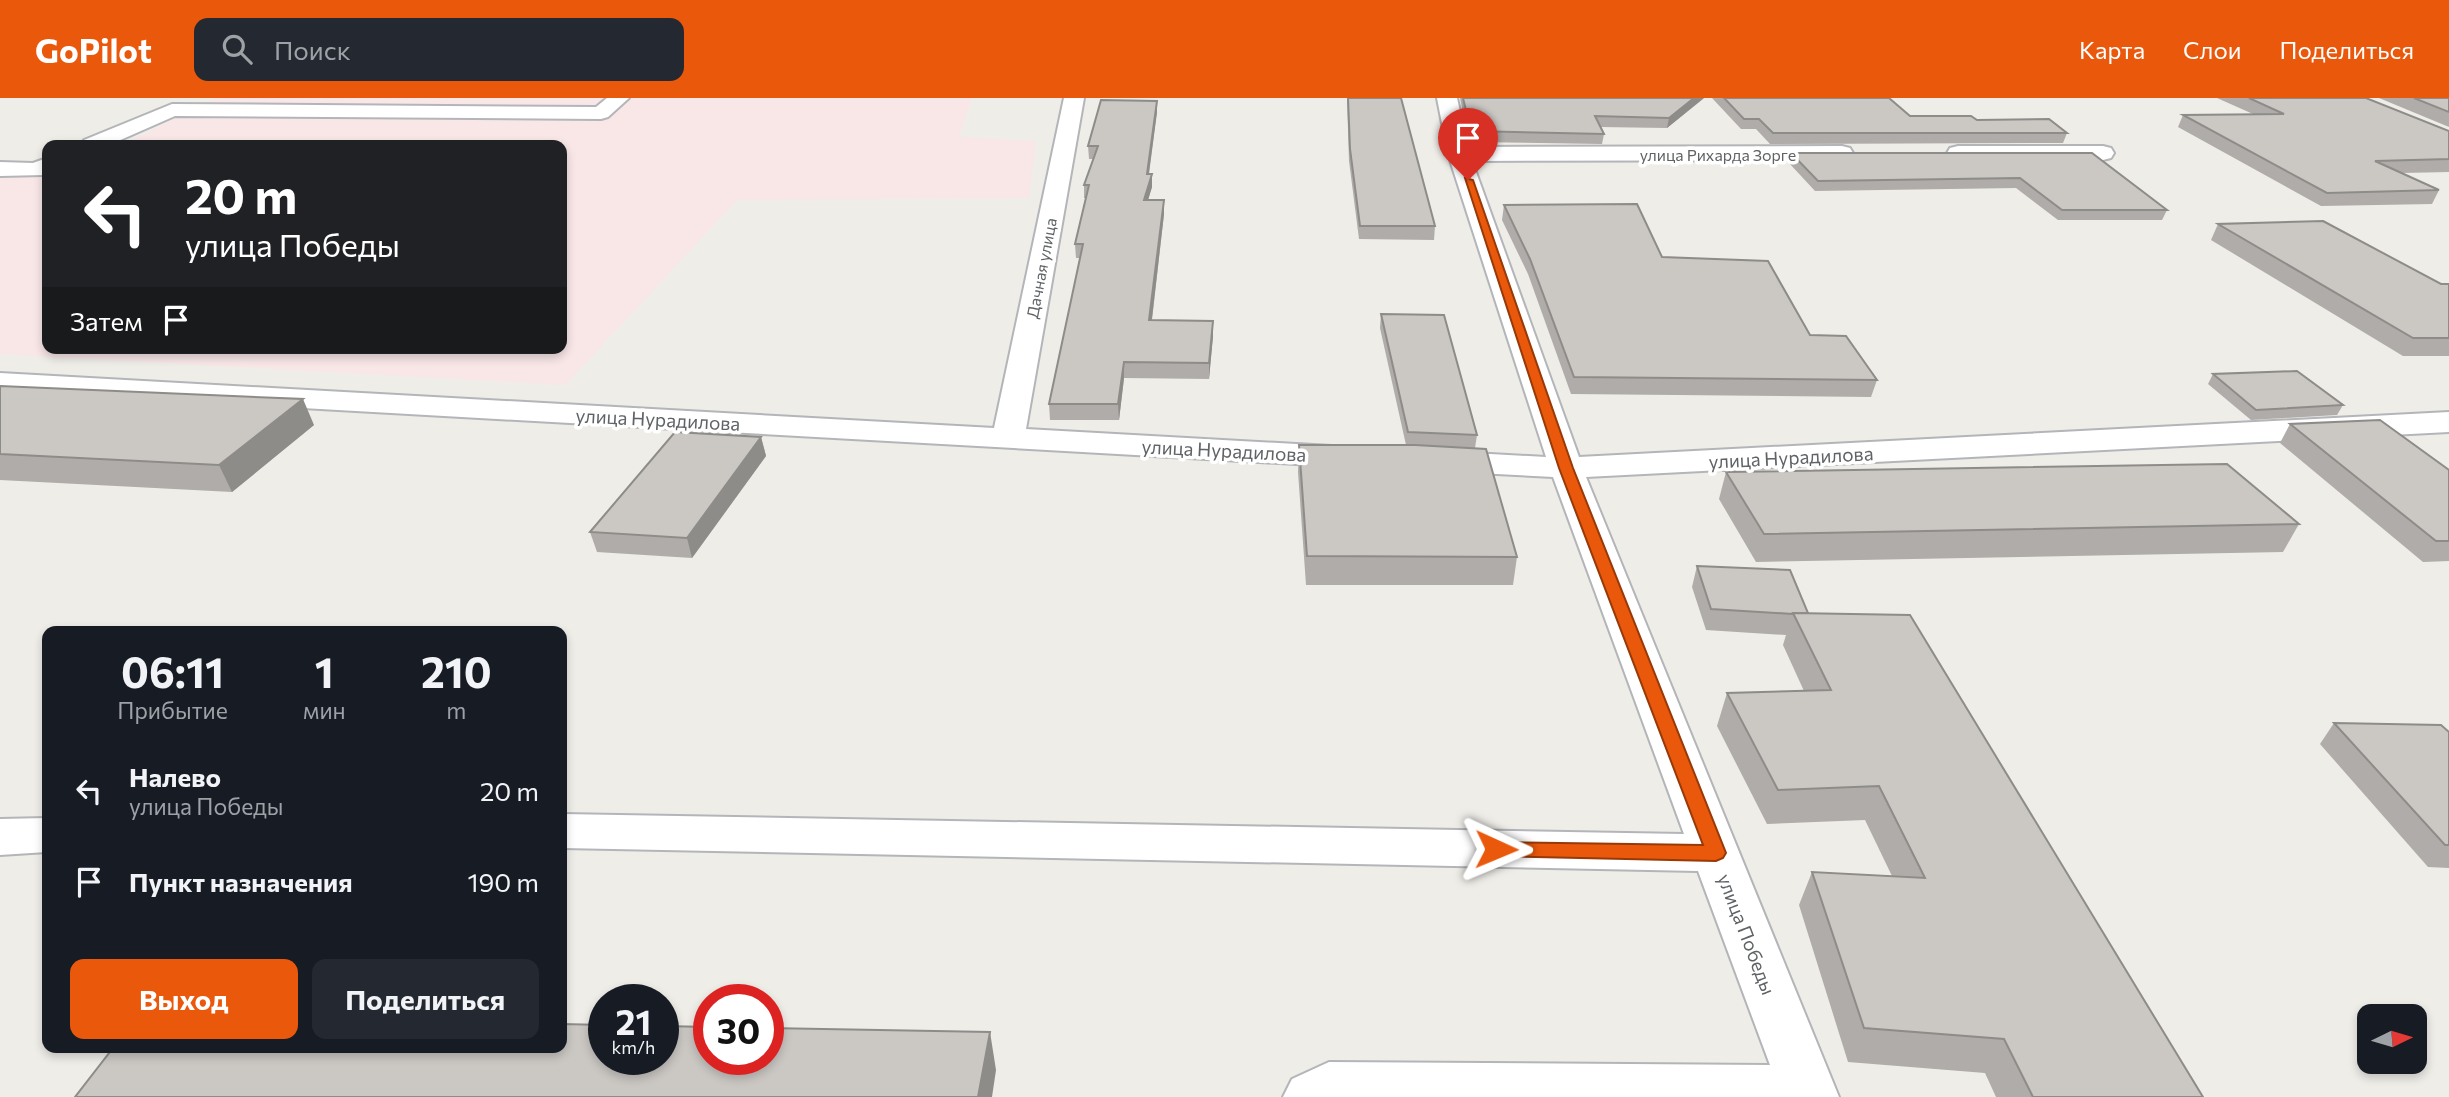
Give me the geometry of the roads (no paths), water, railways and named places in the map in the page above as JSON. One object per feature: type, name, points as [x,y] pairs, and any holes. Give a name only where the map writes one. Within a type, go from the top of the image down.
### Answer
[{"type":"street","points":[[103,140],[172,110],[601,113],[619,98]]},
{"type":"street","name":"Дачная улица","points":[[1008,439],[1073,98]]},
{"type":"street","name":"улица Победы","points":[[1447,98],[1459,154],[1566,468],[1808,1094]]},
{"type":"street","name":"улица Рихарда Зорге","points":[[1459,154],[1865,153]]},
{"type":"street","points":[[1935,153],[2103,153]]},
{"type":"street","points":[[5,169],[36,170],[42,167]]},
{"type":"street","name":"улица Нурадилова","points":[[0,383],[1566,468],[2449,422]]},
{"type":"street","points":[[567,831],[1716,853]]},
{"type":"street","points":[[0,837],[42,835]]},
{"type":"street","points":[[1311,1097],[1329,1087],[1808,1094]]}]
